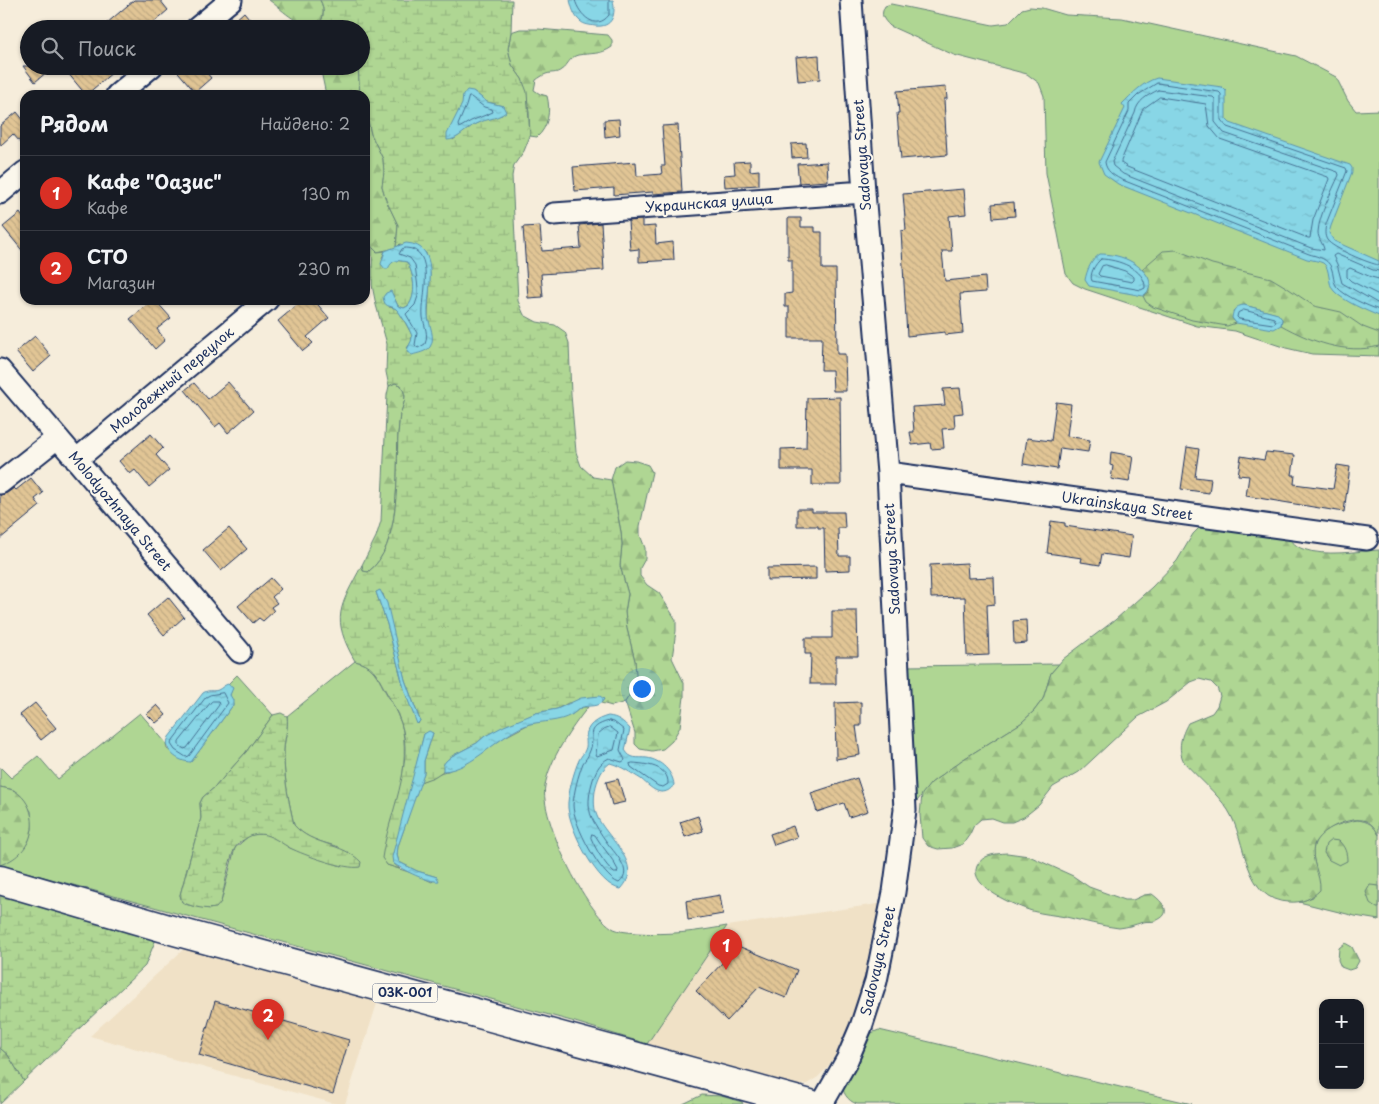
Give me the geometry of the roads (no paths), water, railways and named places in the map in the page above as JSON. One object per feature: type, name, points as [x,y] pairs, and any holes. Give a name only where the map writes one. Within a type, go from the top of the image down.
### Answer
[{"type":"main road","name":"03К-001","points":[[0,880],[175,931],[810,1104]]},
{"type":"street","points":[[207,20],[231,0]]},
{"type":"street","name":"Sadovaya Street","points":[[822,1104],[847,1060],[862,1028],[876,981],[894,892],[905,810],[888,473],[864,192],[851,0]]},
{"type":"street","points":[[123,90],[141,75]]},
{"type":"street","points":[[0,193],[20,176]]},
{"type":"street","name":"Украинская улица","points":[[554,214],[864,192]]},
{"type":"street","name":"Молодежный переулок","points":[[76,460],[261,305]]},
{"type":"street","name":"Molodyozhnaya Street","points":[[0,370],[240,652]]},
{"type":"street","points":[[0,483],[57,438]]},
{"type":"street","name":"Ukrainskaya Street","points":[[888,473],[1367,539]]},
{"type":"water","points":[[570,0],[613,0],[614,10],[612,19],[606,25],[587,25],[578,19],[572,9]]},
{"type":"water","points":[[1157,78],[1222,87],[1226,91],[1226,119],[1230,123],[1350,165],[1352,172],[1329,233],[1334,241],[1379,261],[1379,316],[1362,309],[1338,295],[1330,284],[1327,268],[1323,263],[1307,259],[1118,184],[1104,174],[1099,162],[1125,108],[1122,104],[1142,85]]},
{"type":"water","points":[[467,90],[473,91],[487,102],[503,106],[506,112],[498,117],[476,124],[457,137],[447,140],[447,134],[462,104],[463,95]]},
{"type":"water","points":[[406,243],[417,246],[425,252],[429,261],[430,272],[428,316],[432,343],[426,350],[412,355],[407,352],[412,337],[408,327],[398,311],[386,305],[383,297],[391,291],[398,306],[404,308],[408,306],[413,296],[414,284],[411,272],[407,262],[396,261],[391,263],[388,269],[385,269],[381,264],[385,251]]},
{"type":"water","points":[[1100,254],[1120,257],[1137,265],[1148,277],[1150,287],[1148,291],[1143,296],[1089,286],[1085,280],[1087,273],[1092,262]]},
{"type":"water","points":[[1244,305],[1278,314],[1282,319],[1281,325],[1274,329],[1236,323],[1232,318],[1233,312],[1235,308]]},
{"type":"water","points":[[380,590],[387,603],[405,680],[420,721],[417,724],[405,692],[387,624],[376,592]]},
{"type":"water","points":[[228,684],[233,688],[230,695],[233,705],[191,762],[176,758],[169,751],[167,742],[169,737],[203,693],[218,690]]},
{"type":"water","points":[[600,696],[604,699],[599,704],[580,708],[561,719],[530,724],[519,728],[476,758],[454,769],[443,771],[443,765],[452,756],[504,726],[536,713],[557,709],[581,698]]},
{"type":"water","points":[[608,716],[615,717],[630,729],[625,750],[627,753],[632,757],[657,761],[669,771],[674,785],[667,791],[658,791],[630,772],[610,763],[600,776],[596,786],[594,805],[597,816],[621,851],[629,870],[627,880],[621,889],[612,886],[603,879],[587,856],[574,830],[568,808],[571,784],[579,760],[586,749],[586,733],[596,721]]},
{"type":"water","points":[[429,731],[433,733],[424,761],[424,773],[398,846],[397,855],[399,862],[417,871],[437,877],[439,881],[422,878],[409,872],[393,863],[392,857],[424,734]]},
{"type":"place","name":"Кафе \"Оазис\"","points":[[726,970]]},
{"type":"place","name":"СТО","points":[[268,1040]]}]
